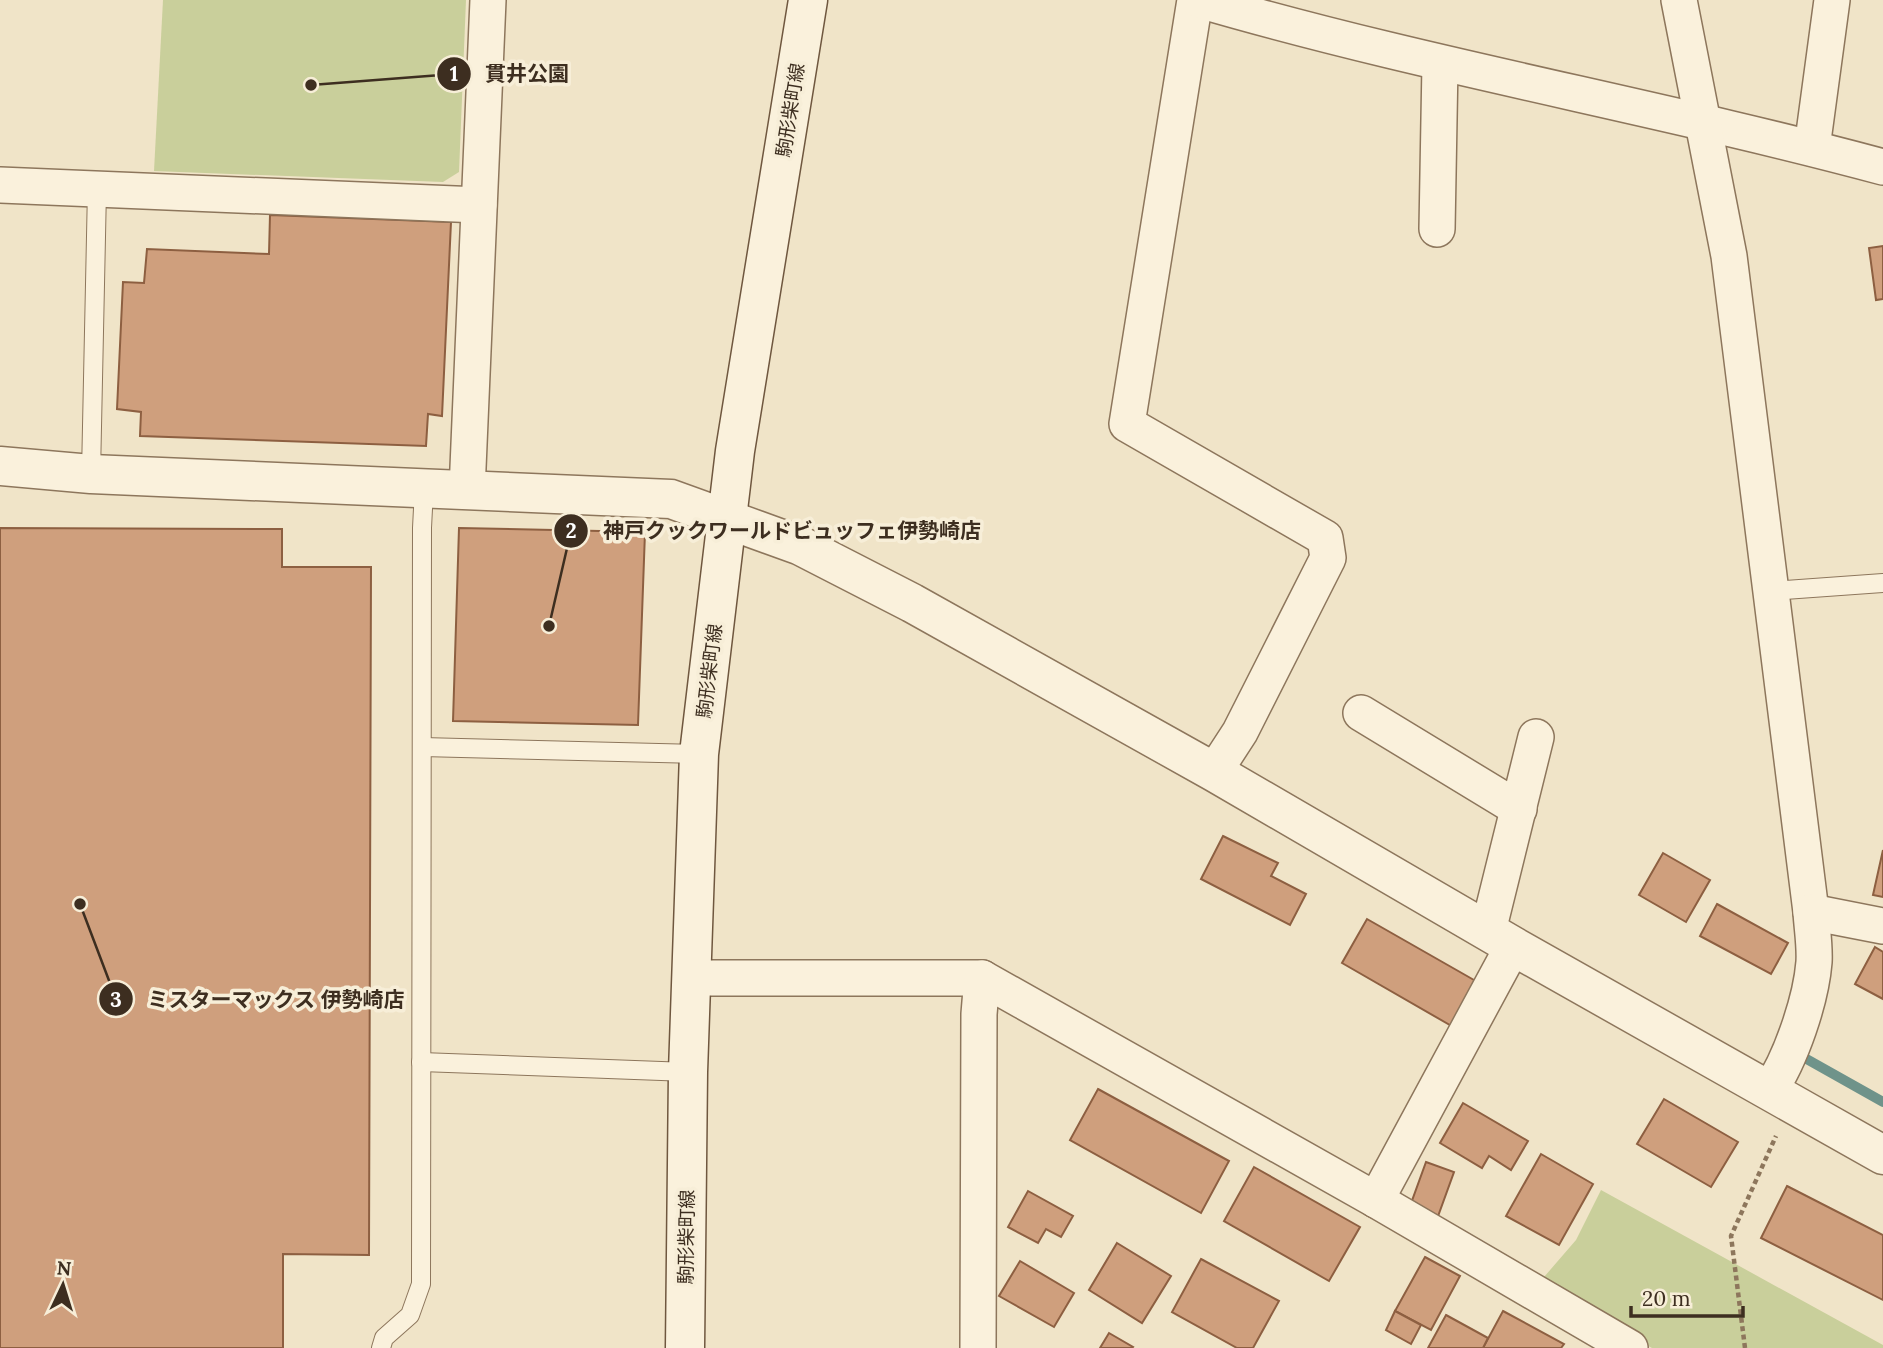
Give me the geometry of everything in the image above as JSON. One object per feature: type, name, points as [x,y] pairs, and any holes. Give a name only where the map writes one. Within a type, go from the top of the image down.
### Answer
[{"type":"street","points":[[467,491],[488,0]]},
{"type":"street","name":"駒形柴町線","points":[[685,1348],[688,1072],[699,754],[727,519],[754,328],[808,0]]},
{"type":"street","points":[[1214,772],[1240,732],[1328,558],[1325,538],[1127,424],[1197,0],[1440,64],[1704,121],[1883,167]]},
{"type":"street","points":[[1679,0],[1729,256],[1811,912],[1814,960],[1809,992],[1787,1055],[1780,1097]]},
{"type":"street","points":[[1812,148],[1832,0]]},
{"type":"street","points":[[1437,229],[1440,64]]},
{"type":"street","points":[[0,185],[479,205]]},
{"type":"street","points":[[0,466],[91,474],[671,499],[801,546],[899,596],[1214,772],[1501,939],[1883,1155]]},
{"type":"street","points":[[1361,713],[1518,809]]},
{"type":"street","points":[[1376,1200],[1501,939],[1518,809],[1536,737]]},
{"type":"street","points":[[1811,912],[1883,926]]},
{"type":"street","points":[[692,978],[982,978],[1376,1200],[1586,1337],[1630,1348]]},
{"type":"street","points":[[978,1348],[979,1028],[982,978]]},
{"type":"lane","points":[[91,474],[97,189]]},
{"type":"lane","points":[[381,1348],[384,1338],[410,1315],[421,1284],[424,489]]},
{"type":"lane","points":[[1771,591],[1883,583]]},
{"type":"lane","points":[[422,747],[699,754]]},
{"type":"lane","points":[[421,1062],[688,1072]]},
{"type":"path","points":[[1745,1348],[1731,1236],[1780,1097]]},
{"type":"green space","points":[[163,0],[466,0],[459,172],[443,182],[154,171]]},
{"type":"green space","points":[[1601,1190],[1883,1345],[1883,1348],[1652,1348],[1538,1284],[1576,1240]]},
{"type":"building","points":[[270,215],[451,222],[442,416],[428,414],[426,446],[140,436],[141,412],[117,409],[123,282],[144,283],[147,249],[269,254]]},
{"type":"building","points":[[1883,246],[1883,299],[1876,300],[1869,248]]},
{"type":"building","points":[[0,528],[282,529],[282,567],[371,567],[369,1255],[283,1254],[283,1348],[0,1348]]},
{"type":"building","points":[[459,528],[645,532],[638,725],[453,721]]},
{"type":"building","points":[[1223,836],[1278,863],[1271,876],[1306,894],[1290,925],[1201,879]]},
{"type":"building","points":[[1883,850],[1883,897],[1873,895]]},
{"type":"building","points":[[1663,853],[1710,880],[1686,922],[1639,895]]},
{"type":"building","points":[[1717,904],[1788,943],[1771,974],[1700,936]]},
{"type":"building","points":[[1367,919],[1481,984],[1455,1028],[1342,963]]},
{"type":"building","points":[[1875,947],[1883,952],[1883,999],[1855,984]]},
{"type":"building","points":[[1098,1089],[1229,1161],[1201,1213],[1070,1140]]},
{"type":"building","points":[[1664,1099],[1738,1142],[1711,1187],[1637,1144]]},
{"type":"building","points":[[1463,1103],[1528,1141],[1511,1170],[1489,1156],[1482,1168],[1440,1143]]},
{"type":"building","points":[[1541,1154],[1593,1184],[1559,1245],[1506,1216]]},
{"type":"building","points":[[1426,1162],[1454,1172],[1437,1219],[1409,1209]]},
{"type":"building","points":[[1254,1167],[1360,1227],[1329,1281],[1224,1221]]},
{"type":"building","points":[[1787,1186],[1883,1235],[1883,1300],[1761,1238]]},
{"type":"building","points":[[1028,1191],[1073,1216],[1061,1237],[1046,1229],[1038,1243],[1008,1227]]},
{"type":"building","points":[[1117,1243],[1171,1276],[1142,1323],[1089,1290]]},
{"type":"building","points":[[1425,1257],[1460,1276],[1431,1330],[1395,1311]]},
{"type":"building","points":[[1201,1259],[1279,1301],[1253,1348],[1237,1348],[1172,1312]]},
{"type":"building","points":[[1020,1261],[1074,1293],[1054,1327],[999,1296]]},
{"type":"building","points":[[1395,1311],[1421,1325],[1411,1344],[1386,1330]]},
{"type":"building","points":[[1503,1311],[1564,1344],[1561,1348],[1483,1348]]},
{"type":"building","points":[[1446,1315],[1488,1338],[1483,1348],[1428,1348]]},
{"type":"building","points":[[1109,1333],[1133,1347],[1100,1348]]},
{"type":"waterway","points":[[1803,1057],[1883,1102]]},
{"type":"place","name":"貫井公園","points":[[311,85]]},
{"type":"place","name":"神戸クックワールドビュッフェ伊勢崎店","points":[[549,626]]},
{"type":"place","name":"ミスターマックス 伊勢崎店","points":[[80,904]]}]
